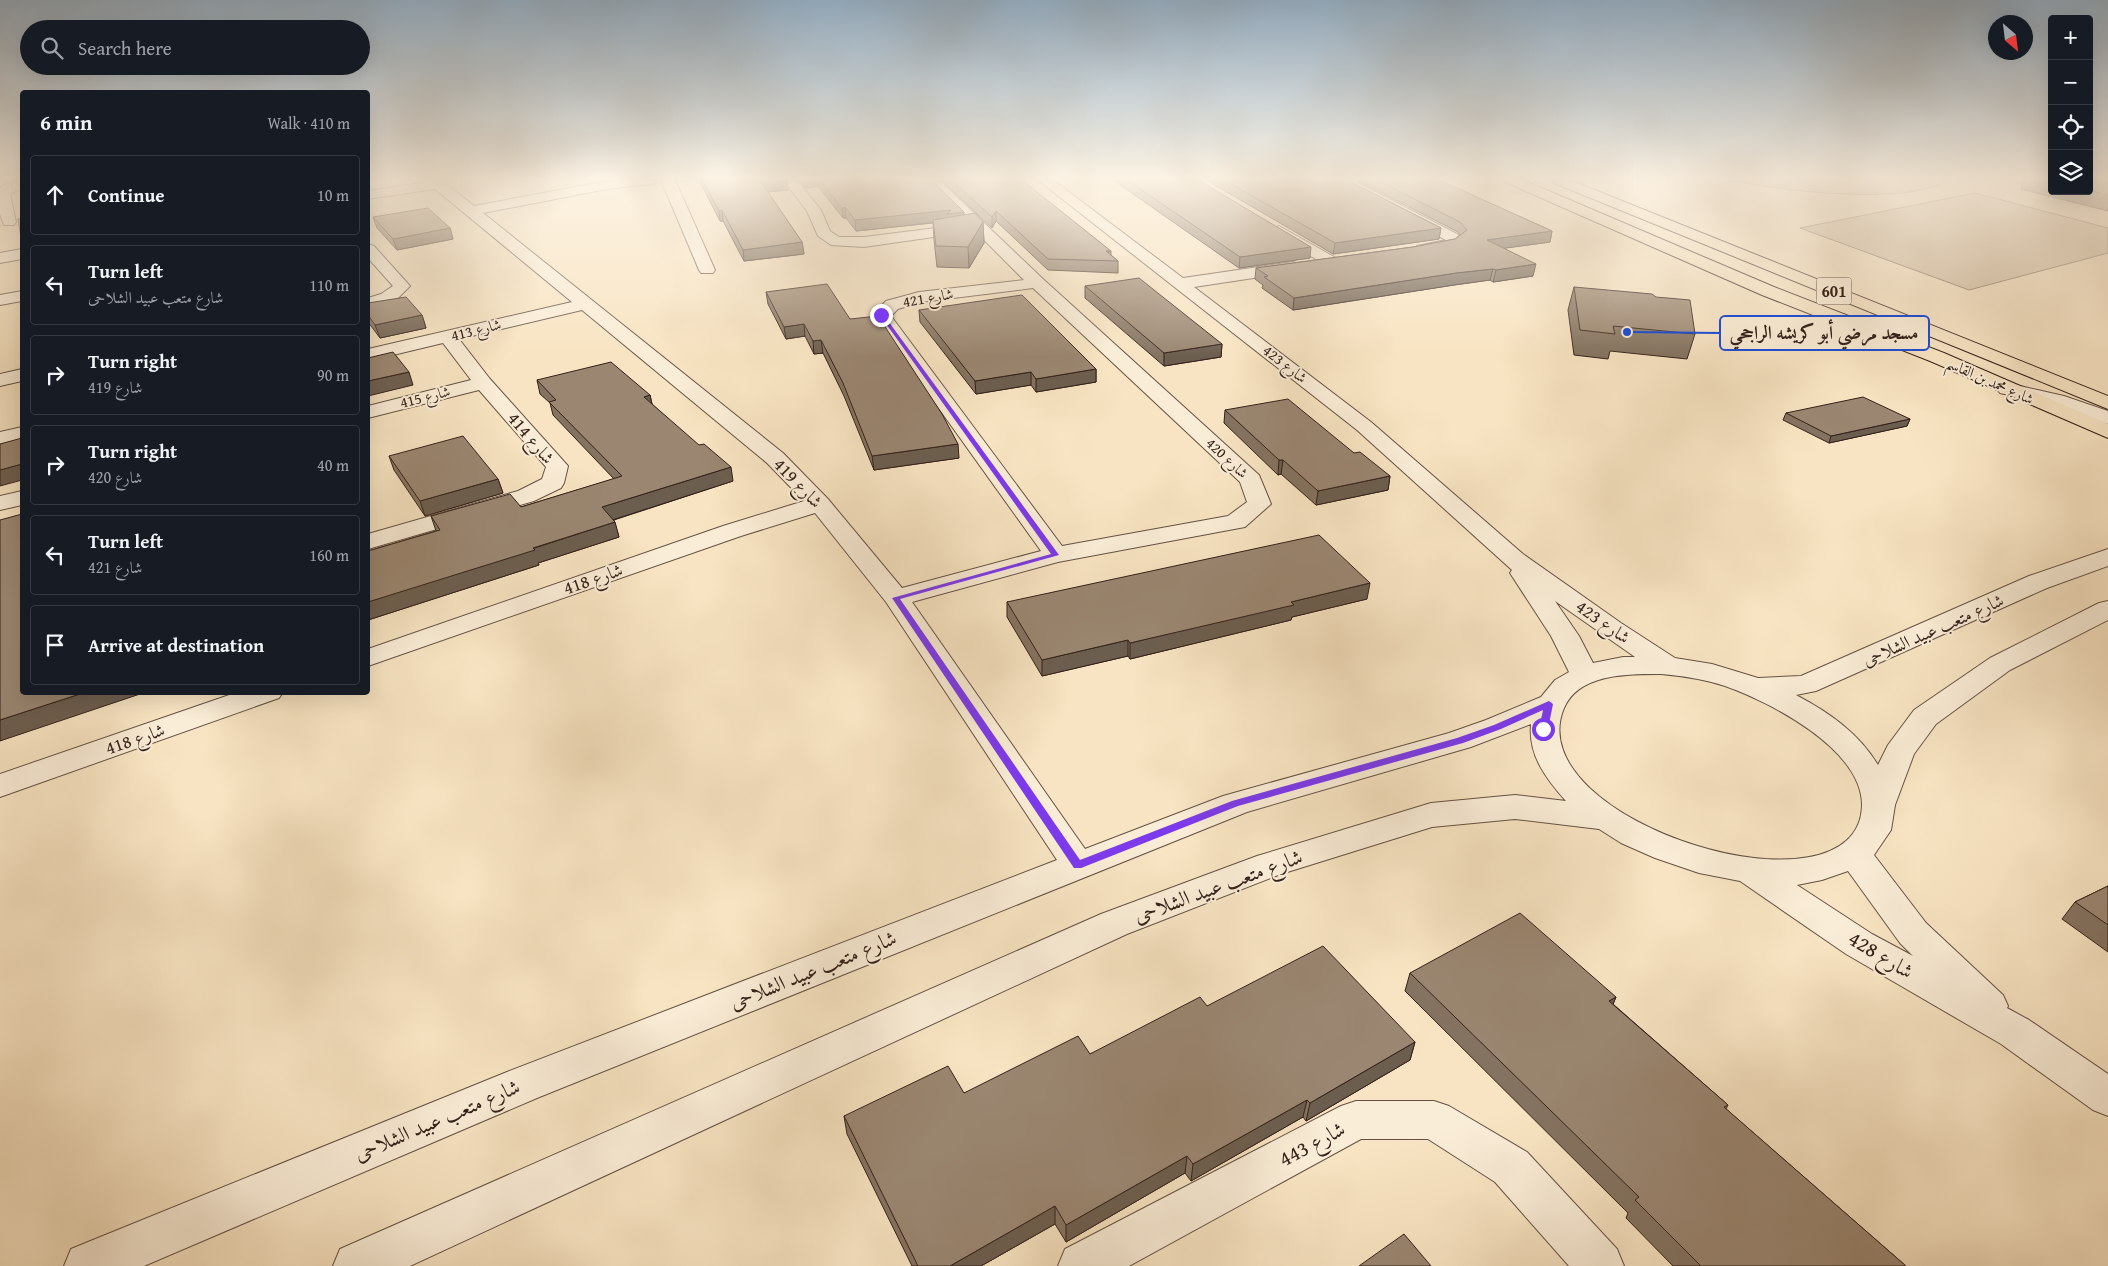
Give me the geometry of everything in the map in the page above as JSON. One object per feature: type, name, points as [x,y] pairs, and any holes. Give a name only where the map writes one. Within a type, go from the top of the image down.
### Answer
[{"type":"main road","name":"شارع محمد بن القاسم","points":[[1649,239],[1768,290],[1937,357],[2108,432]]},
{"type":"main road","name":"شارع محمد بن القاسم","points":[[1706,239],[2108,403]]},
{"type":"main road","points":[[1974,348],[2042,367],[2108,389]]},
{"type":"street","name":"شارع 419","points":[[506,239],[775,458],[820,504],[896,598],[1078,865]]},
{"type":"street","points":[[694,239],[707,270]]},
{"type":"street","points":[[832,239],[836,242],[864,242],[886,239]]},
{"type":"street","name":"شارع 420","points":[[896,598],[1056,555],[1236,522],[1260,504],[1251,480],[991,239]]},
{"type":"street","name":"شارع 423","points":[[1122,239],[1364,426],[1514,559],[1668,666]]},
{"type":"street","points":[[1293,239],[1330,261]]},
{"type":"street","points":[[1411,251],[1452,243],[1455,241],[1454,239]]},
{"type":"street","points":[[370,252],[402,286],[397,293],[387,299],[370,303]]},
{"type":"street","points":[[0,258],[20,254]]},
{"type":"street","points":[[1180,284],[1348,259]]},
{"type":"street","name":"شارع 421","points":[[1037,283],[919,297],[892,305],[881,315],[1056,555]]},
{"type":"street","points":[[0,300],[20,296]]},
{"type":"street","name":"شارع 413","points":[[370,356],[585,304]]},
{"type":"street","name":"شارع 414","points":[[370,541],[526,496],[553,483],[557,466],[483,383],[448,337]]},
{"type":"street","points":[[0,380],[20,375]]},
{"type":"street","name":"شارع 415","points":[[370,411],[483,383]]},
{"type":"street","points":[[2006,388],[2057,400],[2108,418]]},
{"type":"street","points":[[0,438],[20,433]]},
{"type":"street","points":[[0,503],[20,498]]},
{"type":"street","name":"شارع 418","points":[[370,657],[732,531],[820,504]]},
{"type":"street","name":"شارع متعب عبيد الشلاحى","points":[[1755,687],[1806,686],[2038,582],[2108,556]]},
{"type":"street","name":"شارع 423","points":[[1514,559],[1565,636],[1586,675]]},
{"type":"street","points":[[1879,804],[1869,774],[1842,740],[1802,710],[1755,687],[1711,673],[1668,666],[1623,666],[1586,675],[1564,687],[1549,704],[1543,729],[1550,758],[1572,789],[1606,818],[1650,843],[1700,862],[1752,872],[1792,872],[1828,866],[1854,853],[1874,831],[1879,804],[1899,752],[1925,717],[2000,664],[2108,609]]},
{"type":"street","name":"شارع 418","points":[[0,786],[260,695]]},
{"type":"street","name":"شارع متعب عبيد الشلاحى","points":[[88,1266],[522,1085],[1235,804],[1460,740],[1497,727],[1549,704]]},
{"type":"street","name":"شارع متعب عبيد الشلاحى","points":[[357,1266],[1114,924],[1269,865],[1431,816],[1515,807],[1606,818]]},
{"type":"street","name":"شارع 428","points":[[1854,853],[1913,933],[2015,1032]]},
{"type":"street","name":"شارع 428","points":[[1752,872],[1859,944],[2015,1032],[2108,1097]]},
{"type":"street","name":"شارع 443","points":[[1082,1266],[1356,1120],[1434,1120],[1511,1167],[1600,1266]]},
{"type":"shaded area","points":[[1830,239],[2108,239],[2108,253],[1969,290]]},
{"type":"building","points":[[737,239],[800,239],[802,242],[743,250]]},
{"type":"building","points":[[935,239],[973,239],[968,247],[936,246]]},
{"type":"building","points":[[1026,239],[1096,239],[1111,251],[1106,251],[1118,261],[1048,259]]},
{"type":"building","points":[[1214,239],[1298,239],[1311,247],[1240,257]]},
{"type":"building","points":[[1328,239],[1363,239],[1335,243]]},
{"type":"building","points":[[1455,239],[1494,239],[1487,240],[1536,264],[1456,273],[1294,298],[1264,277],[1268,276],[1256,268],[1413,247]]},
{"type":"building","points":[[1139,278],[1222,344],[1164,353],[1085,286]]},
{"type":"building","points":[[827,284],[850,319],[878,316],[942,414],[958,444],[872,456],[843,383],[821,340],[813,341],[804,324],[784,327],[766,292]]},
{"type":"building","points":[[1574,287],[1652,294],[1656,297],[1690,300],[1695,334],[1613,326],[1615,334],[1580,330]]},
{"type":"building","points":[[1022,295],[1096,369],[1036,379],[1031,372],[975,381],[919,310]]},
{"type":"building","points":[[406,297],[422,315],[375,325],[370,318],[370,303]]},
{"type":"building","points":[[393,352],[409,372],[370,381],[370,358]]},
{"type":"building","points":[[611,362],[650,395],[644,397],[699,445],[704,444],[731,467],[602,507],[615,522],[533,548],[535,550],[370,601],[370,550],[440,530],[431,516],[510,494],[521,507],[622,476],[549,402],[556,400],[537,380]]},
{"type":"building","points":[[1863,397],[1910,419],[1831,436],[1786,413]]},
{"type":"building","points":[[1288,399],[1354,453],[1360,452],[1390,476],[1318,491],[1283,460],[1279,460],[1225,410]]},
{"type":"building","points":[[463,436],[498,479],[420,501],[389,456]]},
{"type":"building","points":[[20,439],[20,465],[0,470],[0,444]]},
{"type":"building","points":[[20,515],[20,695],[77,695],[0,720],[0,520]]},
{"type":"building","points":[[1319,535],[1370,583],[1291,602],[1294,605],[1130,643],[1128,640],[1042,660],[1007,602]]},
{"type":"building","points":[[2108,886],[2108,925],[2075,902]]},
{"type":"building","points":[[1520,913],[1616,997],[1609,1001],[1728,1105],[1724,1107],[1906,1266],[1701,1266],[1635,1200],[1639,1197],[1410,973]]},
{"type":"building","points":[[1323,946],[1415,1042],[1310,1103],[1307,1100],[1193,1164],[1187,1156],[1066,1225],[1055,1206],[950,1266],[918,1266],[844,1116],[948,1066],[964,1093],[1078,1036],[1090,1054],[1200,997],[1207,1006]]},
{"type":"building","points":[[1404,1234],[1431,1266],[1359,1266]]},
{"type":"place","name":"مسجد مرضي أبو كريشه الراجحي","points":[[1627,332]]},
{"type":"route","points":[[881,315],[1056,555],[896,598],[1078,865],[1235,804],[1460,740],[1497,727],[1549,704],[1543,729]]}]
